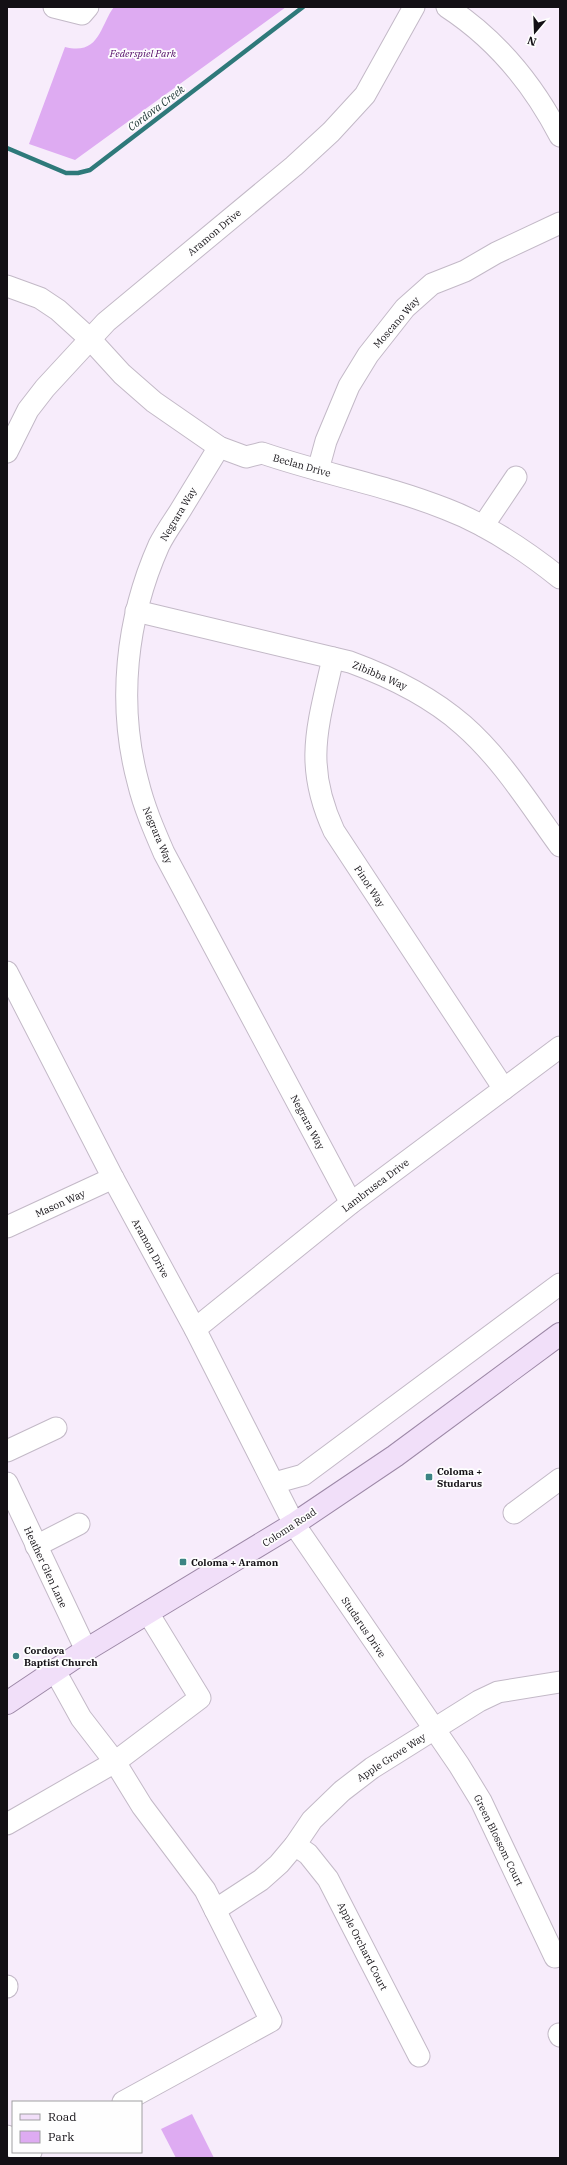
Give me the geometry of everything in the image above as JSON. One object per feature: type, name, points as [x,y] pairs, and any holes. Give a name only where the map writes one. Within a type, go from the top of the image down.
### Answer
[{"type":"main road","name":"Coloma Road","points":[[7,1703],[86,1650],[294,1524],[395,1456],[560,1334]]},
{"type":"street","points":[[54,7],[82,14],[88,7]]},
{"type":"street","name":"Aramon Drive","points":[[7,452],[28,410],[54,376],[106,322],[294,166],[331,132],[365,95],[414,7]]},
{"type":"street","points":[[447,7],[469,21],[509,59],[549,115],[560,136]]},
{"type":"street","name":"Moscano Way","points":[[318,470],[326,441],[349,386],[368,355],[405,308],[432,284],[465,271],[496,253],[560,223]]},
{"type":"street","name":"Beclan Drive","points":[[7,286],[40,298],[58,310],[90,339],[122,374],[154,402],[219,447],[246,457],[262,454],[403,494],[446,509],[484,526],[537,560],[560,578]]},
{"type":"street","name":"Negrara Way","points":[[219,447],[160,544],[146,577],[136,611],[127,671],[127,707],[130,745],[138,782],[149,818],[164,853],[351,1203]]},
{"type":"street","points":[[484,526],[516,476]]},
{"type":"street","name":"Zibibba Way","points":[[136,611],[333,658],[381,674],[410,688],[440,706],[463,725],[495,758],[560,846]]},
{"type":"street","name":"Pinot Way","points":[[333,658],[316,738],[315,770],[325,812],[334,832],[504,1089]]},
{"type":"street","name":"Aramon Drive","points":[[7,972],[112,1178],[195,1329],[294,1524]]},
{"type":"street","name":"Lambrusca Drive","points":[[195,1329],[351,1203],[560,1047]]},
{"type":"street","name":"Mason Way","points":[[7,1227],[112,1178]]},
{"type":"street","points":[[274,1483],[303,1475],[560,1284]]},
{"type":"street","points":[[7,1451],[56,1428]]},
{"type":"street","points":[[514,1513],[560,1479]]},
{"type":"street","name":"Heather Glen Lane","points":[[7,1483],[86,1650]]},
{"type":"street","points":[[36,1546],[79,1524]]},
{"type":"street","name":"Studarus Drive","points":[[294,1524],[434,1729]]},
{"type":"street","points":[[7,1824],[115,1762],[200,1698],[148,1613]]},
{"type":"street","points":[[55,1671],[81,1718],[115,1762],[142,1806],[205,1890],[271,2021],[125,2101]]},
{"type":"street","name":"Apple Grove Way","points":[[215,1910],[261,1880],[279,1864],[296,1845],[312,1820],[342,1791],[372,1768],[478,1701],[498,1692],[560,1682]]},
{"type":"street","name":"Green Blossom Court","points":[[434,1729],[459,1765],[481,1801],[555,1957]]},
{"type":"street","name":"Apple Orchard Court","points":[[296,1845],[308,1854],[328,1879],[418,2056]]},
{"type":"street","points":[[7,2136],[12,2145]]},
{"type":"street","points":[[20,2158],[29,2153]]},
{"type":"green space","name":"Federspiel Park","points":[[114,7],[286,7],[75,160],[29,144],[65,47],[77,49],[92,43],[102,30]]},
{"type":"green space","points":[[192,2114],[214,2158],[176,2158],[161,2129]]},
{"type":"waterway","name":"Cordova Creek","points":[[7,148],[66,173],[78,173],[90,170],[303,7]]},
{"type":"place","name":"Coloma + Studarus","points":[[429,1477]]},
{"type":"place","name":"Coloma + Aramon","points":[[183,1562]]},
{"type":"place","name":"Cordova Baptist Church","points":[[16,1656]]}]
